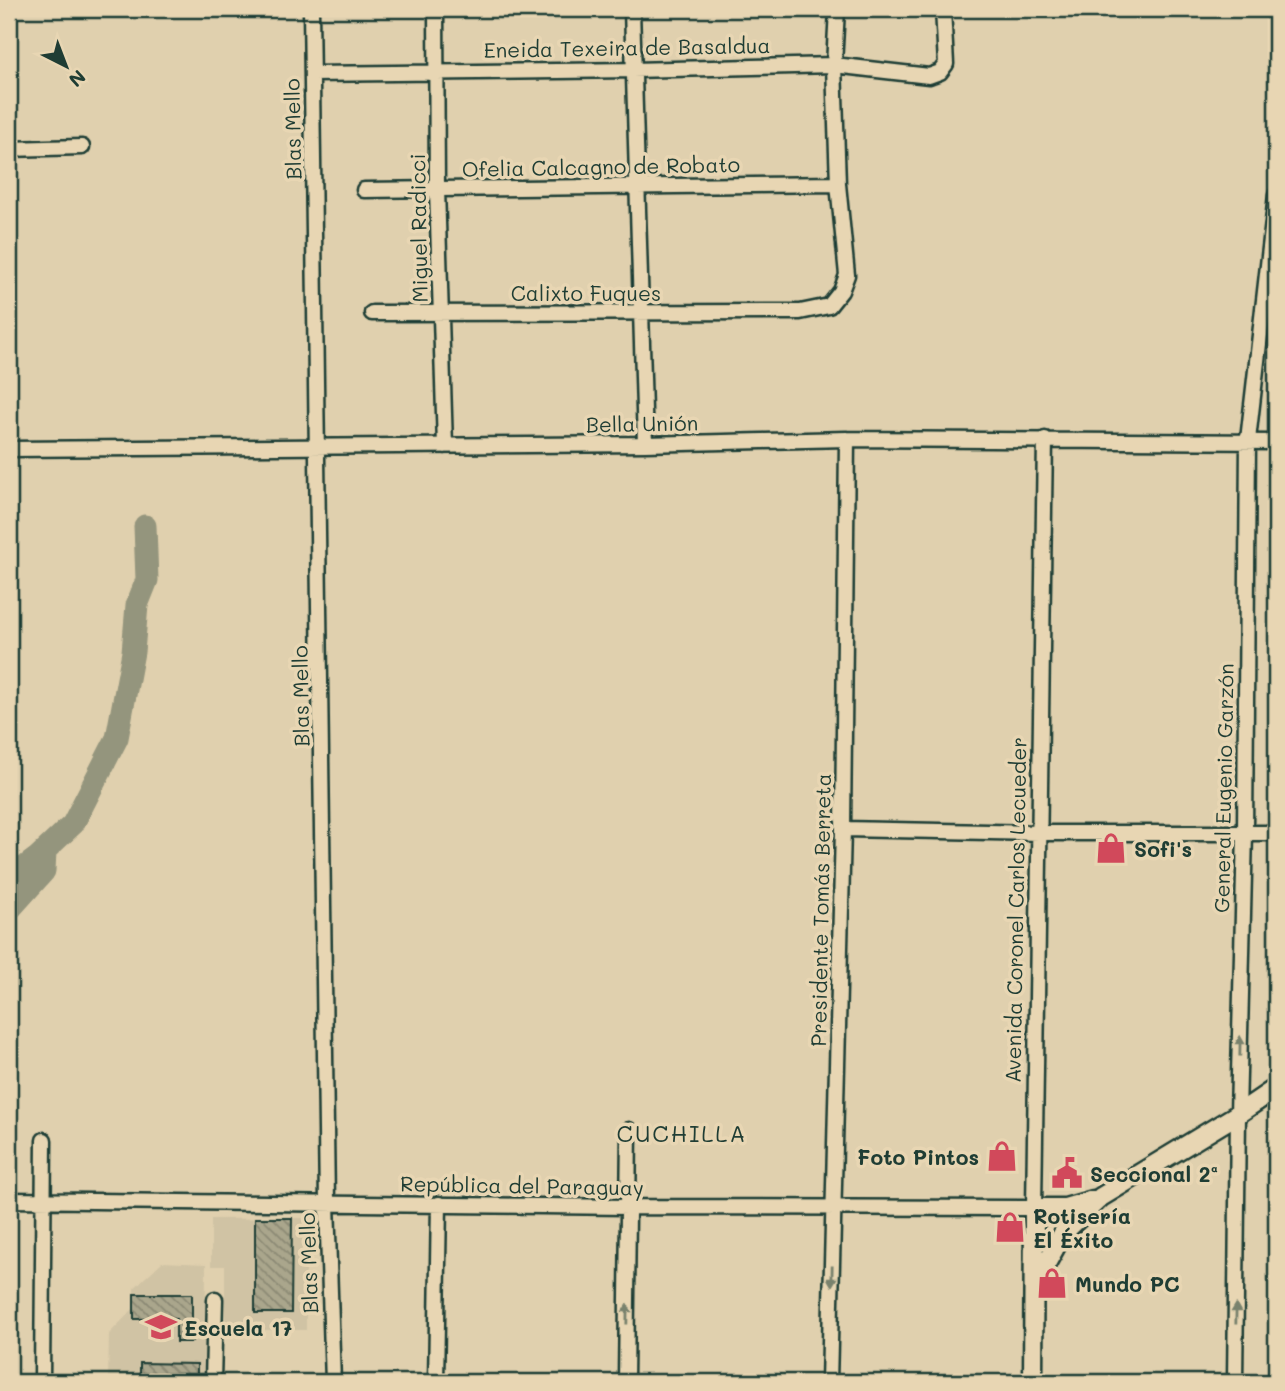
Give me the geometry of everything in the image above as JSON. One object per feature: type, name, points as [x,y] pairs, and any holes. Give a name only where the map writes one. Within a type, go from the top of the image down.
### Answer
[{"type":"main road","points":[[1034,1208],[1079,1206],[1101,1197],[1276,1088]]},
{"type":"main road","points":[[1035,1284],[1063,1233],[1101,1197]]},
{"type":"main road","name":"Avenida Coronel Carlos Lecueder","points":[[1032,1382],[1034,1208]]},
{"type":"street","name":"Blas Mello","points":[[311,9],[327,1203],[333,1382]]},
{"type":"street","name":"Miguel Radicci","points":[[436,9],[437,189],[445,446]]},
{"type":"street","points":[[632,9],[635,185],[645,444]]},
{"type":"street","name":"Calixto Fuques","points":[[372,313],[800,312],[828,306],[841,291],[847,275],[838,184],[834,65],[837,9]]},
{"type":"street","name":"Eneida Texeira de Basaldua","points":[[312,74],[834,65],[929,76],[940,72],[946,64],[943,9]]},
{"type":"street","points":[[9,149],[82,146]]},
{"type":"street","name":"Ofelia Calcagno de Robato","points":[[364,190],[838,184]]},
{"type":"street","name":"General Eugenio Garzón","points":[[1235,1382],[1245,832],[1248,440],[1276,195]]},
{"type":"street","name":"Bella Unión","points":[[9,449],[645,444],[847,439],[1276,442]]},
{"type":"street","name":"Presidente Tomás Berreta","points":[[829,1382],[844,829],[847,439]]},
{"type":"street","name":"Avenida Coronel Carlos Lecueder","points":[[1034,1208],[1045,439]]},
{"type":"street","points":[[844,829],[1039,833],[1276,833]]},
{"type":"street","points":[[626,1382],[629,1130]]},
{"type":"street","points":[[42,1382],[44,1140]]},
{"type":"street","name":"República del Paraguay","points":[[9,1199],[628,1207],[1034,1208]]},
{"type":"street","points":[[436,1382],[439,1204]]},
{"type":"street","points":[[213,1382],[215,1300]]},
{"type":"shaded area","points":[[306,1218],[306,1330],[225,1330],[225,1266],[211,1266],[211,1219]]},
{"type":"shaded area","name":"Escuela 17","points":[[162,1262],[206,1264],[205,1382],[108,1382],[109,1334],[134,1308],[134,1288]]},
{"type":"building","points":[[255,1218],[292,1218],[291,1313],[255,1313]]},
{"type":"building","points":[[134,1294],[192,1294],[192,1342],[176,1342],[176,1319],[134,1319]]},
{"type":"building","points":[[140,1363],[197,1364],[197,1380],[140,1379]]},
{"type":"waterway","points":[[9,879],[37,858],[73,824],[117,738],[133,652],[137,605],[147,580],[145,526]]},
{"type":"waterway","points":[[9,910],[44,871],[45,851]]},
{"type":"place","name":"Sofi's","points":[[1111,848]]},
{"type":"place","name":"Foto Pintos","points":[[1002,1156]]},
{"type":"place","name":"Seccional 2ª","points":[[1067,1173]]},
{"type":"place","name":"Rotisería El Éxito","points":[[1010,1227]]},
{"type":"place","name":"Mundo PC","points":[[1052,1283]]},
{"type":"place","name":"Escuela 17","points":[[161,1327]]},
{"type":"district","name":"CUCHILLA","points":[[682,1133]]}]
